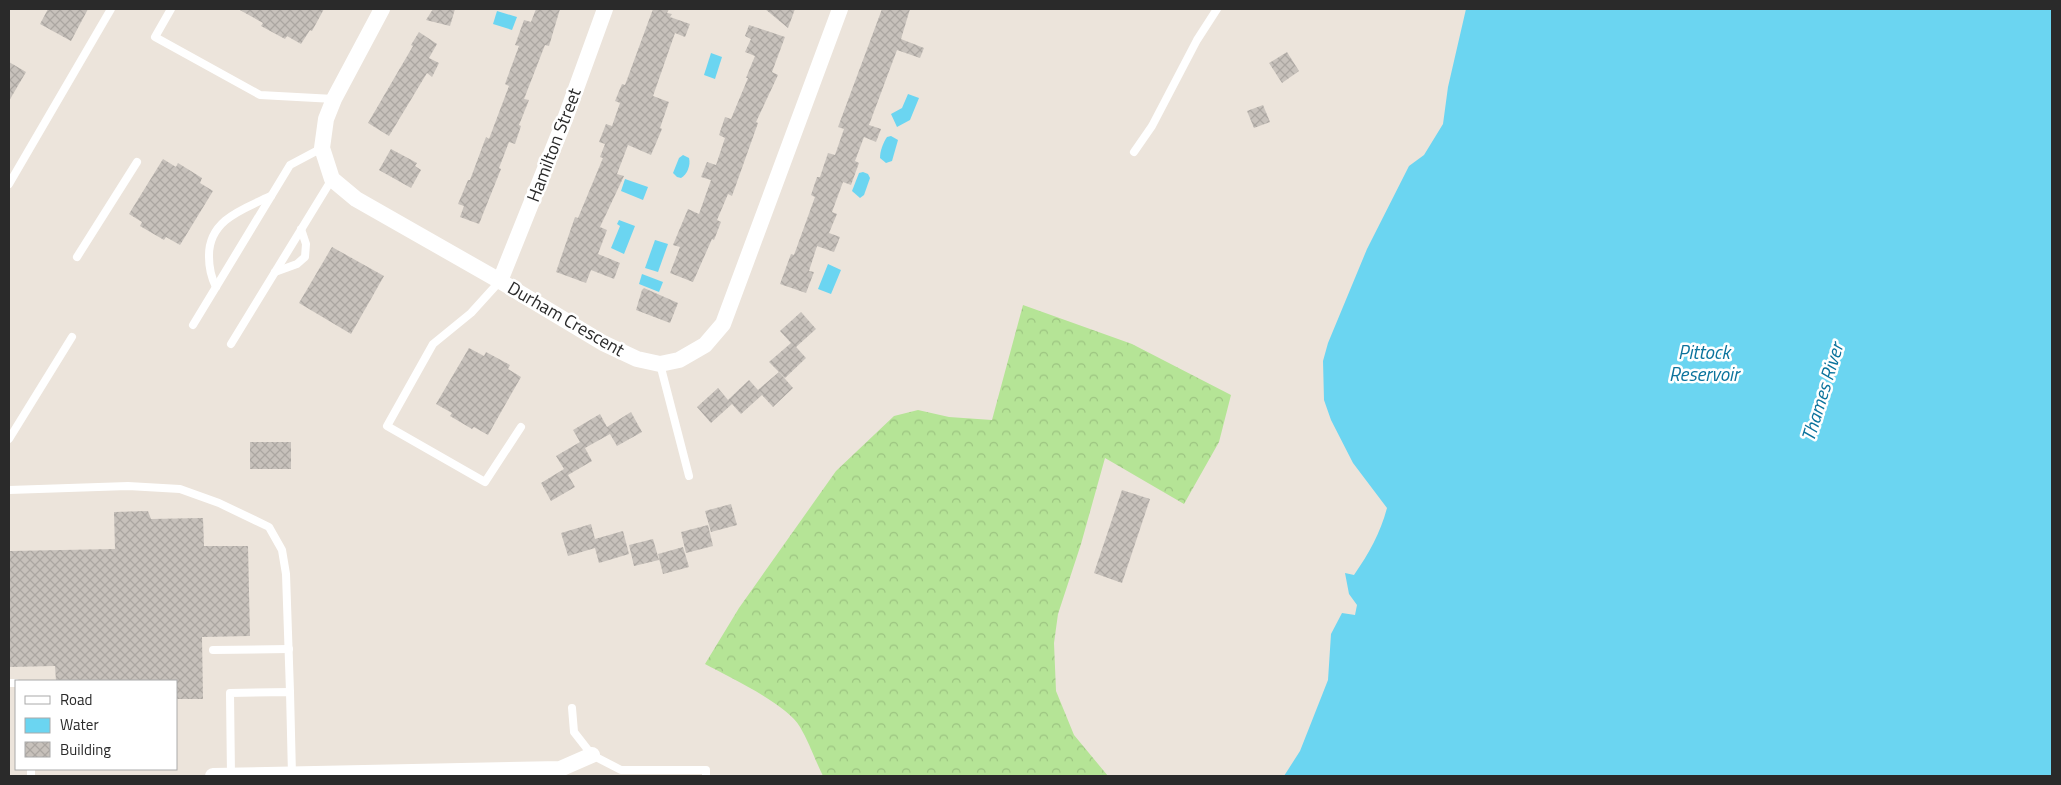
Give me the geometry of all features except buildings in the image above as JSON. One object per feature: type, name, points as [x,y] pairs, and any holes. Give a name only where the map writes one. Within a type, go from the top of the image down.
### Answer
[{"type":"street","points":[[332,179],[322,148],[326,119],[334,99],[382,9]]},
{"type":"street","name":"Hamilton Street","points":[[500,280],[566,118],[605,9]]},
{"type":"street","name":"Durham Crescent","points":[[332,179],[356,199],[500,280],[603,343],[637,360],[660,364],[679,360],[704,345],[723,324],[840,9]]},
{"type":"street","points":[[213,776],[532,773],[560,770],[592,754]]},
{"type":"lane","points":[[9,184],[111,9]]},
{"type":"lane","points":[[171,9],[155,37],[260,96],[334,99]]},
{"type":"lane","points":[[1134,152],[1152,126],[1197,40],[1218,9]]},
{"type":"lane","points":[[193,326],[290,165],[322,148]]},
{"type":"lane","points":[[77,257],[137,162]]},
{"type":"lane","points":[[231,344],[332,179]]},
{"type":"lane","points":[[216,287],[210,273],[208,255],[215,231],[224,220],[237,211],[271,196]]},
{"type":"lane","points":[[275,272],[297,264],[304,257],[306,244],[301,229]]},
{"type":"lane","points":[[500,280],[471,313],[434,344],[387,426],[485,482],[520,427]]},
{"type":"lane","points":[[9,439],[72,337]]},
{"type":"lane","points":[[660,364],[689,476]]},
{"type":"lane","points":[[9,490],[128,486],[180,489],[219,503],[269,527],[282,550],[286,574],[290,692],[301,775]]},
{"type":"lane","points":[[213,650],[289,648]]},
{"type":"lane","points":[[230,776],[230,693],[290,692]]},
{"type":"lane","points":[[572,708],[574,732],[592,754],[622,773],[706,770],[706,776]]},
{"type":"green space","points":[[1023,305],[1132,344],[1231,395],[1219,442],[1184,504],[1105,458],[1081,544],[1058,614],[1054,643],[1056,691],[1074,735],[1108,776],[823,776],[800,727],[793,718],[771,700],[705,664],[739,608],[836,471],[894,416],[918,410],[949,417],[992,420]]},
{"type":"water","name":"Pittock Reservoir","points":[[1466,9],[2052,9],[2052,776],[1284,776],[1300,751],[1328,680],[1331,634],[1342,613],[1355,615],[1357,605],[1349,594],[1345,573],[1354,575],[1377,535],[1387,508],[1353,463],[1331,420],[1324,400],[1323,361],[1328,343],[1367,249],[1409,166],[1424,155],[1443,124],[1448,87]]},
{"type":"water","points":[[497,11],[517,17],[512,30],[493,24]]},
{"type":"water","points":[[711,53],[722,57],[715,79],[704,75]]},
{"type":"water","points":[[908,94],[919,98],[910,120],[897,127],[891,114],[902,108]]},
{"type":"water","points":[[891,136],[898,140],[892,161],[886,163],[880,158],[883,144],[887,137]]},
{"type":"water","points":[[683,155],[689,158],[689,167],[681,178],[673,173],[679,158]]},
{"type":"water","points":[[859,173],[868,174],[870,178],[864,195],[860,198],[852,191]]},
{"type":"water","points":[[625,179],[648,187],[643,200],[621,191]]},
{"type":"water","points":[[619,220],[635,226],[624,254],[611,248],[620,226],[617,224]]},
{"type":"water","points":[[655,240],[668,244],[658,272],[645,268]]},
{"type":"water","points":[[828,264],[841,270],[831,294],[818,289]]},
{"type":"water","points":[[642,274],[663,282],[659,292],[639,284]]},
{"type":"water label","name":"Thames River","points":[[1822,392]]}]
